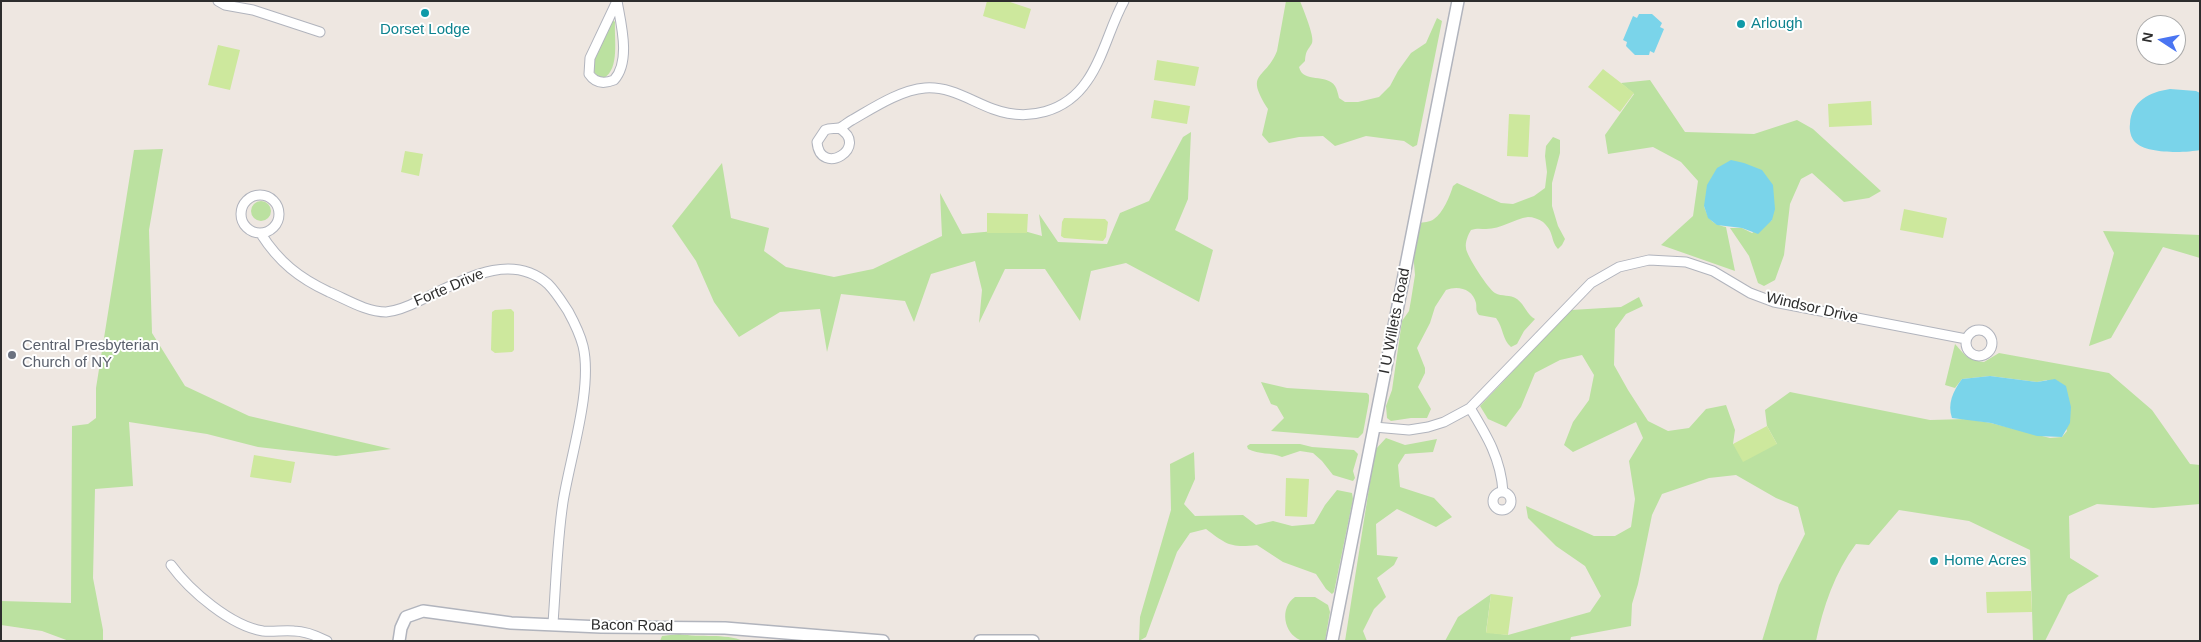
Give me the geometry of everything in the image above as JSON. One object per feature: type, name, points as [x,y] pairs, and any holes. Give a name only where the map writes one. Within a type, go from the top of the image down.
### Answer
[{"type":"street","points":[[218,1],[225,5],[254,10],[320,32]]},
{"type":"street","points":[[617,1],[622,36],[621,66],[614,80],[601,82],[595,80],[589,74],[590,58],[617,1]]},
{"type":"street","points":[[839,128],[899,95],[926,88],[950,90],[993,109],[1016,115],[1038,114],[1059,107],[1076,95],[1088,80],[1124,1]]},
{"type":"street","name":"I U Willets Road","points":[[1332,641],[1458,1]]},
{"type":"street","name":"Forte Drive","points":[[261,195],[272,199],[276,203],[280,214],[279,220],[272,230],[262,234],[255,233],[245,226],[241,215],[249,198],[261,195]]},
{"type":"street","name":"Forte Drive","points":[[262,234],[272,252],[294,272],[315,285],[377,311],[396,310],[479,273],[497,268],[520,270],[533,274],[559,296],[583,344],[586,382],[563,503],[553,623]]},
{"type":"street","name":"Windsor Drive","points":[[1374,427],[1409,430],[1428,427],[1454,417],[1470,408],[1591,282],[1619,267],[1649,260],[1672,260],[1701,266],[1750,293],[1774,302],[1966,339]]},
{"type":"street","points":[[1470,408],[1495,451],[1501,472],[1503,492]]},
{"type":"street","points":[[171,564],[190,588],[245,626],[262,631],[296,631],[315,635],[327,641]]},
{"type":"street","name":"Bacon Road","points":[[399,641],[401,628],[406,617],[416,612],[424,611],[511,623],[553,623],[601,627],[725,628],[883,641]]},
{"type":"street","points":[[980,641],[1033,641]]},
{"type":"green space","points":[[987,1],[1007,1],[1031,9],[1025,29],[983,16]]},
{"type":"green space","points":[[1286,1],[1300,1],[1312,35],[1312,43],[1305,61],[1299,67],[1301,72],[1310,77],[1331,82],[1336,87],[1339,98],[1345,102],[1358,102],[1379,97],[1390,86],[1411,53],[1426,43],[1437,18],[1442,21],[1417,145],[1413,147],[1404,141],[1366,136],[1335,146],[1323,136],[1299,137],[1269,143],[1262,135],[1268,109],[1261,97],[1257,82],[1277,51]]},
{"type":"green space","points":[[613,20],[615,22],[614,61],[609,74],[604,78],[597,75],[593,69],[594,61],[600,43]]},
{"type":"green space","points":[[218,45],[240,50],[230,90],[208,85]]},
{"type":"green space","points":[[1157,60],[1199,67],[1195,86],[1154,80]]},
{"type":"green space","points":[[1603,69],[1634,93],[1620,112],[1588,87]]},
{"type":"green space","points":[[1650,80],[1685,132],[1754,134],[1797,120],[1813,129],[1881,191],[1869,198],[1844,202],[1812,173],[1801,179],[1790,204],[1784,255],[1775,280],[1764,286],[1758,283],[1749,256],[1730,228],[1742,228],[1752,233],[1772,220],[1704,206],[1711,220],[1726,227],[1735,271],[1661,245],[1693,216],[1698,181],[1681,162],[1653,147],[1608,154],[1605,135],[1634,94],[1621,83]]},
{"type":"green space","points":[[1154,100],[1190,106],[1187,124],[1151,118]]},
{"type":"green space","points":[[1871,101],[1872,125],[1829,127],[1828,104]]},
{"type":"green space","points":[[1509,114],[1530,115],[1528,157],[1507,156]]},
{"type":"green space","points":[[1191,132],[1188,199],[1175,230],[1213,250],[1199,302],[1126,263],[1091,271],[1080,321],[1045,269],[1005,269],[979,323],[982,290],[975,261],[931,274],[914,322],[905,301],[841,294],[827,352],[820,309],[780,312],[739,337],[714,302],[696,261],[672,226],[722,163],[731,218],[769,228],[764,251],[786,267],[834,277],[873,269],[942,236],[940,193],[962,234],[1017,229],[1042,236],[1039,214],[1058,242],[1107,244],[1120,213],[1149,201],[1183,137]]},
{"type":"green space","points":[[1553,137],[1560,140],[1560,153],[1552,183],[1552,206],[1558,226],[1565,239],[1562,245],[1558,249],[1547,226],[1543,222],[1536,218],[1528,217],[1492,229],[1471,230],[1466,243],[1470,258],[1492,290],[1495,293],[1517,299],[1535,319],[1524,331],[1517,344],[1511,347],[1506,341],[1496,318],[1479,315],[1472,294],[1460,288],[1446,290],[1435,307],[1430,323],[1417,348],[1425,368],[1425,373],[1418,387],[1431,409],[1427,418],[1391,421],[1387,418],[1386,406],[1392,390],[1402,321],[1409,311],[1411,300],[1415,275],[1413,252],[1418,224],[1434,219],[1440,213],[1446,204],[1453,186],[1457,183],[1501,203],[1513,204],[1534,196],[1545,188],[1547,172],[1546,146]]},
{"type":"green space","points":[[163,149],[149,230],[152,333],[185,386],[249,416],[391,449],[336,456],[258,447],[207,434],[129,422],[133,486],[95,489],[93,578],[103,630],[103,641],[69,641],[42,631],[1,625],[1,601],[71,603],[72,426],[88,424],[96,418],[96,388],[134,150]]},
{"type":"green space","points":[[405,151],[423,154],[419,176],[401,172]]},
{"type":"green space","points":[[261,201],[268,204],[271,211],[268,218],[261,221],[254,218],[251,211],[254,204]]},
{"type":"green space","points":[[1904,209],[1947,218],[1943,238],[1900,230]]},
{"type":"green space","points":[[987,213],[1028,214],[1027,233],[987,233]]},
{"type":"green space","points":[[1064,218],[1105,219],[1108,222],[1106,237],[1103,241],[1064,238],[1061,236]]},
{"type":"green space","points":[[2103,231],[2200,235],[2200,258],[2163,247],[2111,338],[2089,346],[2114,253]]},
{"type":"green space","points":[[1639,297],[1643,306],[1626,314],[1615,329],[1614,365],[1648,421],[1668,431],[1689,428],[1706,409],[1726,405],[1735,430],[1733,444],[1777,444],[1767,426],[1765,410],[1790,392],[1930,420],[1967,419],[1991,423],[2050,438],[2062,437],[2067,431],[2047,380],[2037,382],[1990,376],[1962,379],[1955,388],[1945,385],[1955,344],[1967,357],[1978,361],[1984,362],[1999,353],[2109,373],[2152,410],[2190,464],[2200,465],[2200,504],[2153,508],[2097,504],[2069,516],[2070,558],[2099,576],[2068,595],[2045,641],[2033,641],[2030,550],[1969,521],[1899,510],[1869,545],[1856,544],[1842,566],[1822,615],[1816,641],[1762,641],[1779,585],[1805,534],[1798,507],[1776,498],[1736,475],[1709,478],[1662,494],[1652,515],[1632,604],[1631,626],[1571,637],[1570,641],[1445,641],[1458,617],[1491,594],[1486,632],[1508,635],[1590,612],[1601,596],[1585,566],[1556,546],[1528,518],[1526,506],[1594,536],[1615,536],[1631,527],[1635,499],[1629,461],[1643,438],[1636,422],[1573,452],[1564,445],[1573,422],[1589,400],[1594,375],[1582,355],[1560,360],[1535,373],[1521,407],[1506,427],[1488,419],[1480,406],[1571,310],[1621,307]]},
{"type":"green space","points":[[511,309],[514,312],[514,350],[512,352],[495,353],[491,350],[492,312],[495,310]]},
{"type":"green space","points":[[1261,382],[1287,388],[1367,393],[1369,401],[1363,433],[1358,438],[1271,431],[1284,418],[1277,406],[1271,404]]},
{"type":"green space","points":[[1767,426],[1777,444],[1743,462],[1733,444]]},
{"type":"green space","points":[[1386,438],[1405,445],[1437,439],[1433,452],[1405,454],[1398,465],[1400,487],[1434,498],[1452,517],[1436,527],[1397,509],[1376,524],[1377,555],[1398,557],[1394,565],[1377,578],[1386,597],[1374,609],[1363,631],[1367,641],[1345,641],[1375,450]]},
{"type":"green space","points":[[1250,444],[1300,444],[1312,447],[1354,450],[1358,454],[1353,471],[1355,478],[1353,481],[1333,475],[1313,453],[1300,451],[1282,457],[1252,451],[1247,446]]},
{"type":"green space","points":[[1194,452],[1195,479],[1184,504],[1195,516],[1243,515],[1256,525],[1273,521],[1292,526],[1314,524],[1325,505],[1337,490],[1352,493],[1353,499],[1334,592],[1332,594],[1326,589],[1316,574],[1283,562],[1257,545],[1241,546],[1225,542],[1206,529],[1190,533],[1177,552],[1146,637],[1139,641],[1140,617],[1171,510],[1170,464]]},
{"type":"green space","points":[[254,455],[295,462],[291,483],[250,477]]},
{"type":"green space","points":[[1286,478],[1309,479],[1307,517],[1285,516]]},
{"type":"green space","points":[[2031,591],[2032,612],[1987,613],[1986,592]]},
{"type":"green space","points":[[1491,594],[1513,597],[1508,635],[1486,633]]},
{"type":"green space","points":[[1295,597],[1315,597],[1328,605],[1330,612],[1325,641],[1300,640],[1290,632],[1285,614],[1287,607]]},
{"type":"green space","points":[[679,634],[720,636],[744,641],[660,641],[662,636]]},
{"type":"water","points":[[1639,14],[1652,14],[1662,23],[1660,27],[1664,29],[1654,53],[1650,51],[1649,55],[1635,55],[1626,46],[1627,42],[1623,40],[1633,16],[1637,18]]},
{"type":"water","points":[[2170,89],[2200,93],[2200,150],[2185,152],[2156,151],[2140,146],[2132,138],[2130,129],[2131,116],[2134,109],[2149,95]]},
{"type":"water","points":[[1731,160],[1762,170],[1773,185],[1775,209],[1772,220],[1758,234],[1742,228],[1717,225],[1708,218],[1704,206],[1707,185],[1717,168]]},
{"type":"water","points":[[1990,376],[2037,382],[2055,379],[2066,386],[2071,407],[2070,423],[2062,437],[2037,436],[1991,423],[1952,418],[1950,408],[1952,398],[1962,379]]},
{"type":"place","name":"Dorset Lodge","points":[[425,13]]},
{"type":"place","name":"Arlough","points":[[1741,24]]},
{"type":"place","name":"Central Presbyterian Church of NY","points":[[12,355]]},
{"type":"place","name":"Home Acres","points":[[1934,561]]}]
